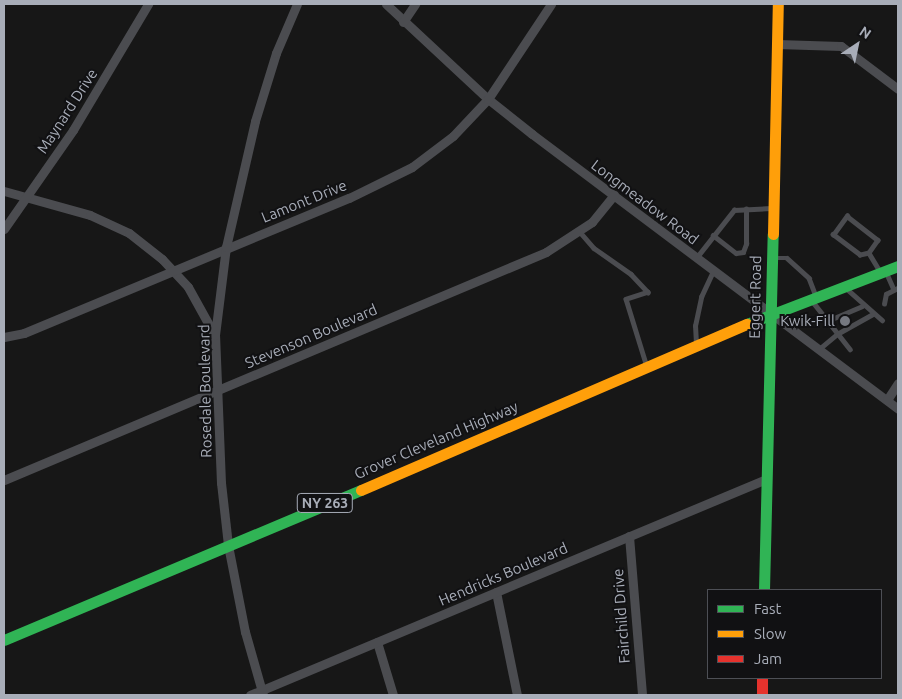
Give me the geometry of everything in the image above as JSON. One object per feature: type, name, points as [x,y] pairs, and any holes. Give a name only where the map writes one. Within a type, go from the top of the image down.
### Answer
[{"type":"main road","name":"Eggert Road","points":[[764,589],[769,314],[778,4]]},
{"type":"main road","name":"NY 263","points":[[769,314],[898,266]]},
{"type":"main road","name":"Grover Cleveland Highway","points":[[4,640],[648,369],[769,314]]},
{"type":"main road","points":[[762,679],[762,695]]},
{"type":"street","name":"Maynard Drive","points":[[4,230],[84,112],[148,4]]},
{"type":"street","name":"Rosedale Boulevard","points":[[262,693],[244,624],[228,545],[221,483],[219,390],[215,335],[226,247],[259,106],[297,4]]},
{"type":"street","name":"Longmeadow Road","points":[[386,4],[403,22],[488,99],[769,314],[898,409]]},
{"type":"street","points":[[403,22],[415,4]]},
{"type":"street","name":"Lamont Drive","points":[[4,337],[24,333],[172,269],[392,178],[453,136],[488,99],[551,4]]},
{"type":"street","points":[[777,44],[842,46],[898,89]]},
{"type":"street","points":[[4,191],[111,222],[146,245],[188,287],[215,335]]},
{"type":"street","name":"Stevenson Boulevard","points":[[4,480],[546,252],[580,232],[614,195]]},
{"type":"street","points":[[887,400],[898,383]]},
{"type":"street","name":"Hendricks Boulevard","points":[[250,695],[262,693],[377,642],[766,479]]},
{"type":"street","name":"Fairchild Drive","points":[[629,536],[642,695]]},
{"type":"street","points":[[496,592],[517,695]]},
{"type":"street","points":[[377,642],[393,695]]},
{"type":"lane","points":[[696,258],[734,210],[772,208]]},
{"type":"lane","points":[[714,235],[736,253],[742,252],[746,244],[746,209]]},
{"type":"lane","points":[[847,216],[878,240],[869,253],[860,256],[833,236],[847,216]]},
{"type":"lane","points":[[580,232],[594,248],[631,274],[648,292],[626,299],[648,369]]},
{"type":"lane","points":[[869,253],[896,289],[886,294],[884,304]]},
{"type":"lane","points":[[771,258],[788,258],[809,278],[814,298],[827,321],[850,350]]},
{"type":"lane","points":[[696,348],[695,326],[701,297],[714,271]]},
{"type":"lane","points":[[844,286],[862,306],[882,320]]},
{"type":"lane","points":[[827,321],[862,306]]},
{"type":"lane","points":[[818,350],[837,334],[873,314]]},
{"type":"traffic: fast","points":[[764,589],[773,234]]},
{"type":"traffic: fast","points":[[747,324],[898,266]]},
{"type":"traffic: fast","points":[[4,640],[361,490]]},
{"type":"traffic: slow","points":[[773,234],[778,4]]},
{"type":"traffic: slow","points":[[361,490],[747,324]]},
{"type":"traffic: jam","points":[[762,679],[762,695]]},
{"type":"place","name":"Kwik-Fill","points":[[845,321]]}]
